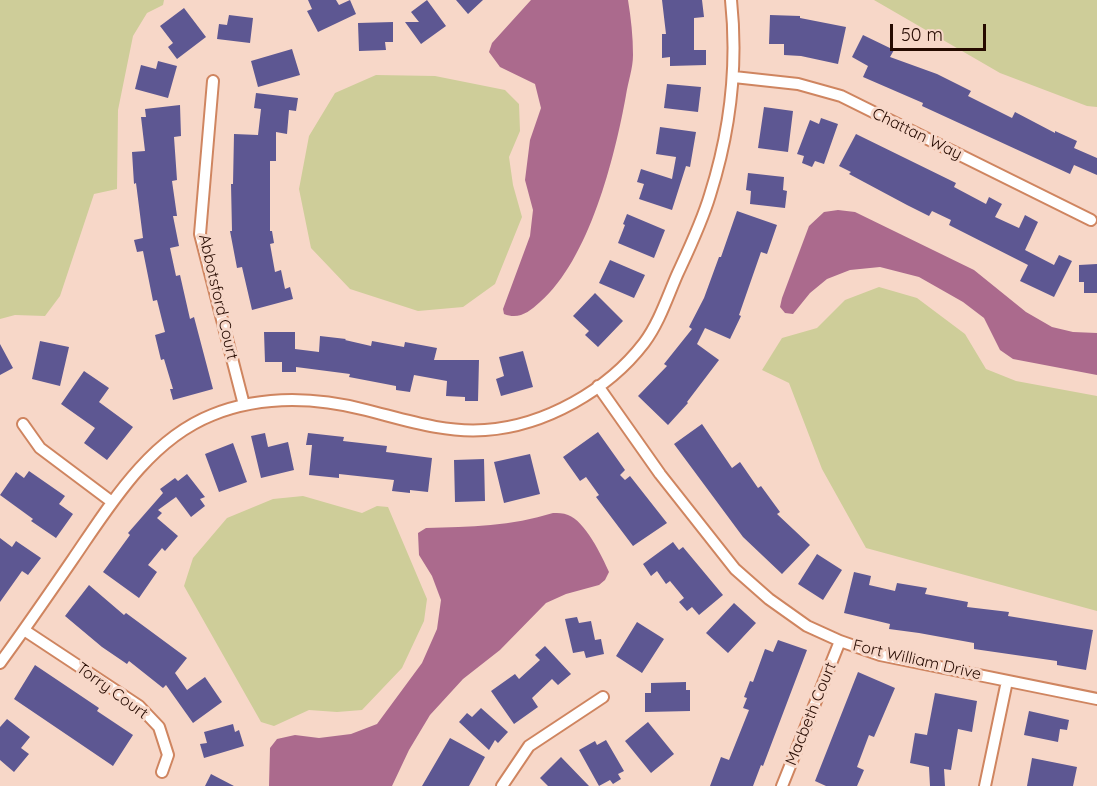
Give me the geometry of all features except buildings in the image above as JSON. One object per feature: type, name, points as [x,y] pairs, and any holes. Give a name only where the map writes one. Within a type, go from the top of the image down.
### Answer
[{"type":"street","points":[[0,663],[112,502],[162,446],[210,416],[244,405],[277,400],[308,400],[340,404],[449,430],[487,430],[523,423],[554,412],[598,386],[630,359],[657,321],[710,196],[724,140],[734,77],[731,0]]},
{"type":"street","name":"Chattan Way","points":[[734,77],[798,84],[841,96],[1091,220]]},
{"type":"street","name":"Abbotsford Court","points":[[213,81],[200,234],[244,405]]},
{"type":"street","name":"Fort William Drive","points":[[598,386],[660,474],[735,569],[769,600],[797,620],[840,641],[879,655],[1097,699]]},
{"type":"street","points":[[23,424],[40,448],[112,502]]},
{"type":"street","name":"Torry Court","points":[[24,630],[140,706],[159,727],[168,755],[162,772]]},
{"type":"street","name":"Macbeth Court","points":[[782,786],[840,641]]},
{"type":"street","points":[[985,786],[1007,681]]},
{"type":"street","points":[[502,786],[529,746],[603,697]]},
{"type":"shaded area","points":[[0,0],[164,0],[163,5],[147,13],[133,36],[118,110],[117,189],[94,194],[60,296],[45,316],[15,315],[0,319]]},
{"type":"shaded area","points":[[531,0],[628,0],[633,60],[607,177],[586,234],[573,261],[557,284],[532,309],[524,314],[509,316],[504,314],[503,309],[530,236],[533,210],[525,180],[530,140],[541,108],[535,84],[500,67],[489,52],[492,43]]},
{"type":"shaded area","points":[[874,0],[1097,0],[1097,107],[1087,106],[1000,73]]},
{"type":"shaded area","points":[[376,75],[435,76],[505,90],[519,104],[520,131],[509,157],[513,185],[522,217],[495,284],[463,307],[418,311],[350,289],[311,248],[299,189],[309,136],[335,93]]},
{"type":"shaded area","points":[[838,210],[855,212],[974,270],[1026,312],[1052,327],[1073,332],[1097,333],[1097,375],[1013,359],[1000,350],[984,318],[963,302],[919,277],[880,267],[850,270],[827,279],[810,293],[793,314],[785,313],[780,307],[782,298],[809,226],[824,212]]},
{"type":"shaded area","points":[[879,287],[917,298],[965,334],[986,369],[1016,381],[1097,396],[1097,611],[866,548],[822,469],[789,383],[762,370],[782,338],[817,328],[845,300]]},
{"type":"shaded area","points":[[303,496],[362,513],[377,506],[388,507],[427,599],[424,621],[402,668],[362,710],[337,712],[309,710],[274,726],[261,722],[184,586],[193,558],[227,518],[273,499]]},
{"type":"shaded area","points":[[553,513],[568,515],[587,531],[609,572],[605,580],[599,585],[566,594],[546,603],[500,650],[463,679],[430,715],[409,750],[392,786],[269,786],[270,748],[277,739],[295,735],[319,738],[351,734],[377,724],[422,663],[437,629],[441,600],[432,576],[419,555],[418,533],[426,528],[506,523]]}]
